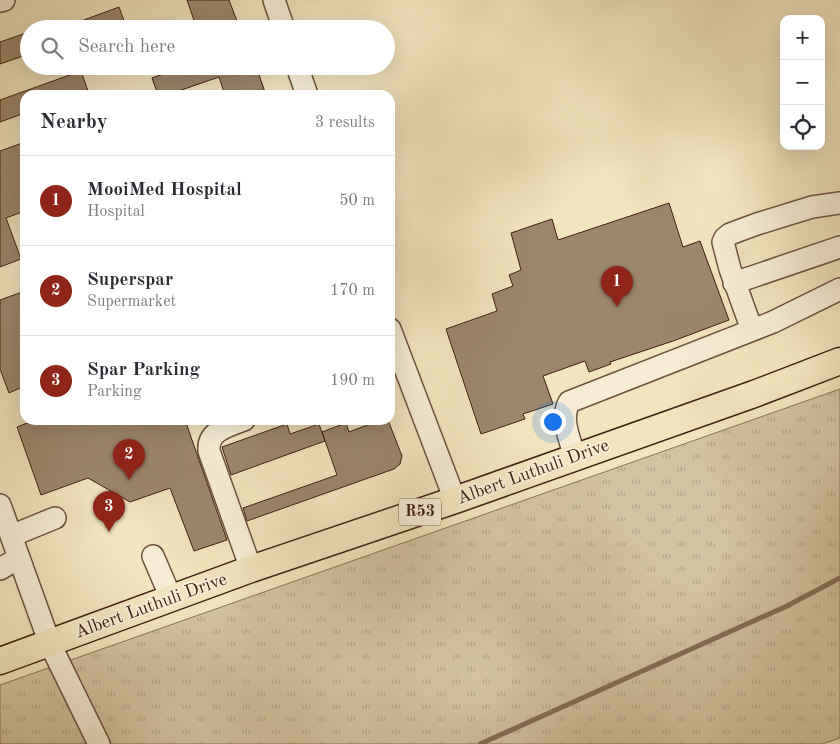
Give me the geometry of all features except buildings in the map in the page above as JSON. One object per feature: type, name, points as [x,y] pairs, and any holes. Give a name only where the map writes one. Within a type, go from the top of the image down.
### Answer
[{"type":"main road","name":"Albert Luthuli Drive","points":[[0,661],[252,569],[754,394],[840,361]]},
{"type":"main road","points":[[754,394],[840,378]]},
{"type":"street","points":[[0,2],[4,0]]},
{"type":"street","points":[[274,0],[281,20]]},
{"type":"street","points":[[300,75],[305,90]]},
{"type":"street","points":[[752,330],[734,282],[722,242],[725,238],[743,229],[812,207],[840,203]]},
{"type":"street","points":[[734,282],[840,247]]},
{"type":"street","points":[[575,457],[565,421],[565,411],[569,402],[773,322],[840,289]]},
{"type":"street","points":[[396,363],[454,500]]},
{"type":"street","points":[[232,425],[214,435],[208,445],[252,569]]},
{"type":"street","points":[[0,505],[50,644],[99,744]]},
{"type":"street","points":[[11,536],[55,518]]},
{"type":"street","points":[[153,556],[171,598]]},
{"type":"street","points":[[0,569],[19,558]]},
{"type":"green space","points":[[840,389],[840,738],[822,744],[0,744],[0,685]]},
{"type":"waterway","points":[[480,744],[787,606],[840,578]]},
{"type":"place","name":"MooiMed Hospital","points":[[617,307]]},
{"type":"place","name":"Superspar","points":[[129,480]]},
{"type":"place","name":"Spar Parking","points":[[109,532]]}]
